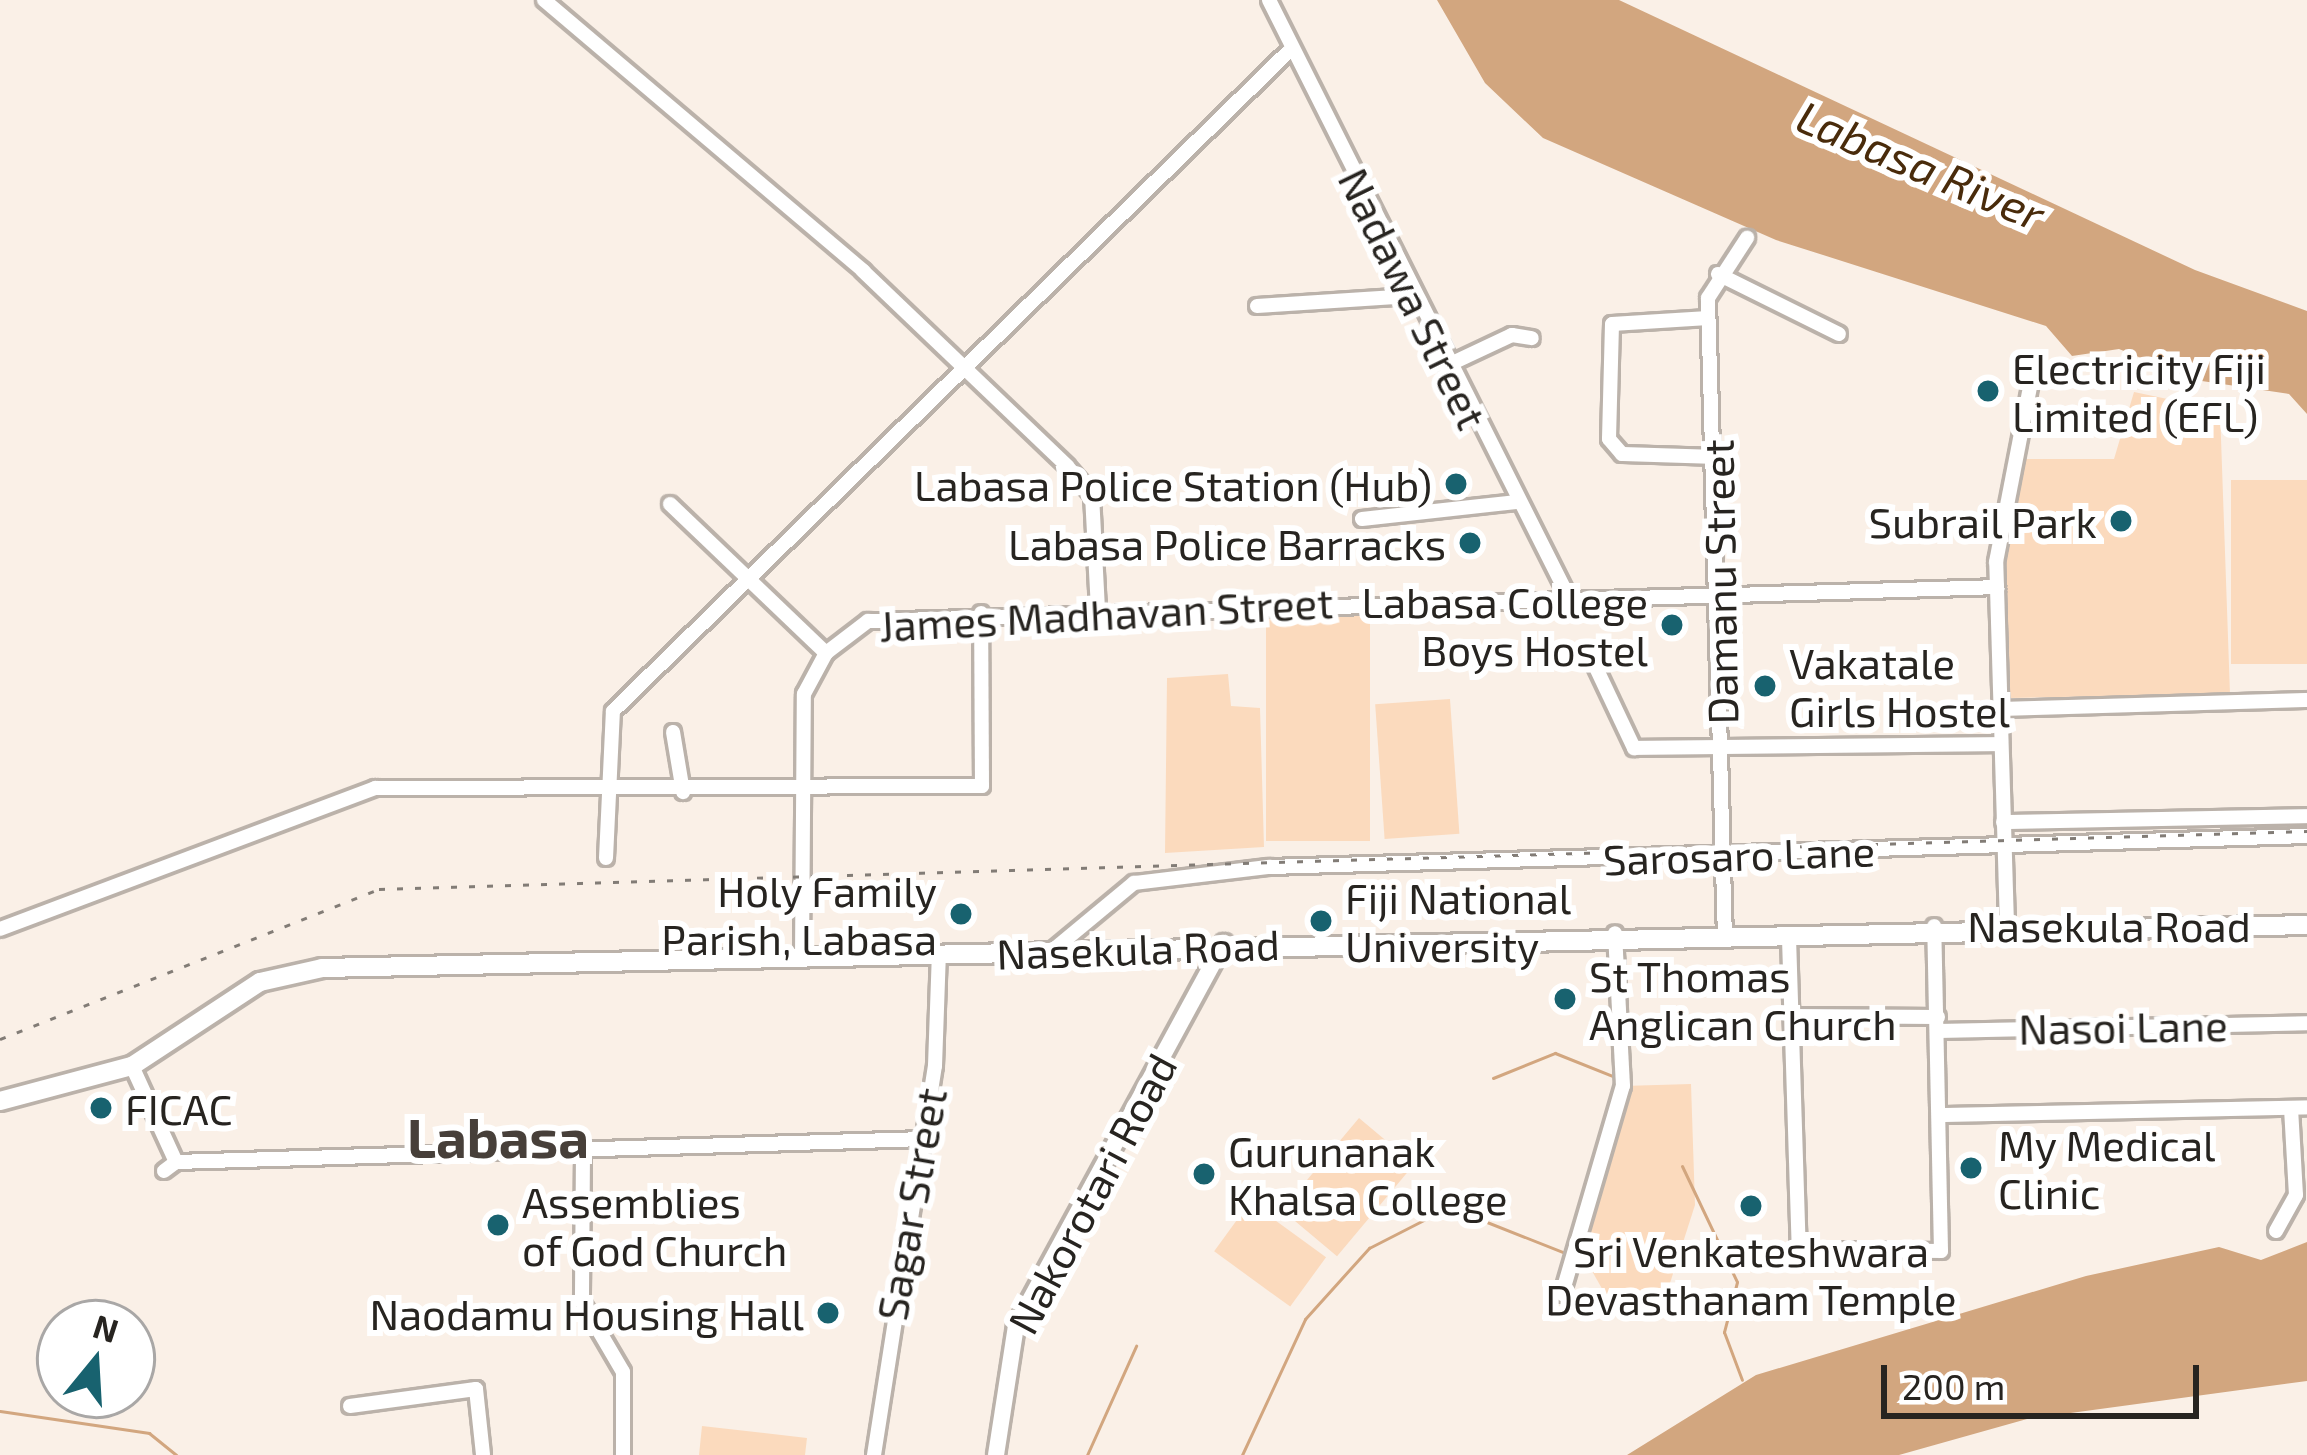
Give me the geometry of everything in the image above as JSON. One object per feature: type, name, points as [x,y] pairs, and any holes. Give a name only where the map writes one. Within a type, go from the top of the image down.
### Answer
[{"type":"main road","name":"Nasekula Road","points":[[0,1101],[132,1066],[260,982],[297,971],[1615,933],[1725,940],[1934,926],[2307,925]]},
{"type":"street","points":[[544,0],[970,368],[1091,495],[1098,610]]},
{"type":"street","name":"Nadawa Street","points":[[1269,0],[1288,52],[1566,592]]},
{"type":"street","points":[[605,859],[613,711],[755,579],[1288,52]]},
{"type":"street","name":"Damanu Street","points":[[1725,940],[1723,589],[1708,318],[1718,274],[1747,238]]},
{"type":"street","points":[[1718,274],[1839,334]]},
{"type":"street","points":[[1257,306],[1411,296]]},
{"type":"street","points":[[1708,318],[1612,324],[1609,439],[1622,454],[1718,457]]},
{"type":"street","points":[[1446,366],[1512,335],[1532,338]]},
{"type":"street","points":[[2007,925],[1997,587],[2035,361]]},
{"type":"street","points":[[1362,519],[1516,502]]},
{"type":"street","points":[[670,504],[755,579],[826,653]]},
{"type":"street","name":"James Madhavan Street","points":[[802,958],[800,711],[826,653],[868,621],[1566,592],[1997,587]]},
{"type":"street","points":[[0,929],[375,788],[470,782],[609,795],[982,785],[981,613]]},
{"type":"street","points":[[1591,657],[1634,748],[2001,744]]},
{"type":"street","points":[[1999,709],[2307,700]]},
{"type":"street","points":[[673,732],[683,792]]},
{"type":"street","points":[[2003,822],[2307,816]]},
{"type":"street","name":"Sarosaro Lane","points":[[1052,951],[1134,883],[1268,867],[2307,836]]},
{"type":"street","points":[[1789,938],[1799,1250],[1941,1251],[1934,926]]},
{"type":"street","points":[[1562,1294],[1623,1086],[1615,933]]},
{"type":"street","name":"Nakorotari Road","points":[[996,1455],[1016,1326],[1224,944]]},
{"type":"street","name":"Sagar Street","points":[[874,1455],[889,1306],[926,1139],[939,953]]},
{"type":"street","name":"Nasoi Lane","points":[[1793,1016],[1938,1024],[2307,1022]]},
{"type":"street","points":[[132,1066],[170,1167],[926,1139]]},
{"type":"street","points":[[1940,1115],[2299,1107],[2296,1196],[2276,1231]]},
{"type":"street","points":[[583,1150],[582,1302],[623,1372],[623,1455]]},
{"type":"street","points":[[350,1406],[476,1390],[483,1455]]},
{"type":"shaded area","name":"Subrail Park","points":[[2134,392],[2220,410],[2230,694],[2010,698],[2006,564],[2024,459],[2114,459]]},
{"type":"shaded area","points":[[2231,480],[2307,480],[2307,664],[2231,664]]},
{"type":"shaded area","points":[[1266,616],[1370,616],[1370,841],[1266,841]]},
{"type":"shaded area","points":[[1228,674],[1231,706],[1260,708],[1264,847],[1165,853],[1167,678]]},
{"type":"shaded area","points":[[1450,699],[1459,834],[1385,839],[1375,704]]},
{"type":"shaded area","points":[[1691,1084],[1695,1205],[1662,1308],[1641,1313],[1609,1301],[1575,1241],[1623,1086]]},
{"type":"shaded area","points":[[1359,1118],[1414,1164],[1337,1256],[1282,1210]]},
{"type":"shaded area","points":[[1250,1202],[1326,1257],[1290,1307],[1214,1251]]},
{"type":"shaded area","points":[[702,1426],[807,1438],[805,1455],[699,1455]]},
{"type":"water","name":"Labasa River","points":[[1437,0],[1619,0],[2195,270],[2307,311],[2307,414],[2289,394],[2195,380],[2119,349],[2072,356],[2046,326],[1776,240],[1543,138],[1485,83]]},
{"type":"water","points":[[2307,1242],[2307,1381],[2027,1419],[1899,1455],[1627,1455],[1756,1375],[2086,1276],[2219,1247],[2261,1260]]},
{"type":"waterway","points":[[1493,1078],[1555,1053],[1615,1077]]},
{"type":"waterway","points":[[1613,1099],[1615,1083]]},
{"type":"waterway","points":[[1242,1455],[1305,1319],[1369,1248],[1449,1207],[1568,1254],[1599,1142]]},
{"type":"waterway","points":[[1682,1166],[1737,1282],[1724,1332],[1742,1380]]},
{"type":"waterway","points":[[1087,1455],[1136,1346]]},
{"type":"waterway","points":[[0,1411],[149,1433],[176,1455]]},
{"type":"railway","points":[[0,1039],[379,889],[2307,831]]},
{"type":"place","name":"Electricity Fiji Limited (EFL)","points":[[1988,391]]},
{"type":"place","name":"Labasa Police Station (Hub)","points":[[1456,484]]},
{"type":"place","name":"Subrail Park","points":[[2121,521]]},
{"type":"place","name":"Labasa Police Barracks","points":[[1470,543]]},
{"type":"place","name":"Labasa College Boys Hostel","points":[[1672,625]]},
{"type":"place","name":"Vakatale Girls Hostel","points":[[1765,686]]},
{"type":"place","name":"Holy Family Parish, Labasa","points":[[961,914]]},
{"type":"place","name":"Fiji National University","points":[[1321,921]]},
{"type":"place","name":"St Thomas Anglican Church","points":[[1565,999]]},
{"type":"place","name":"FICAC","points":[[101,1108]]},
{"type":"place","name":"My Medical Clinic","points":[[1971,1168]]},
{"type":"place","name":"Gurunanak Khalsa College","points":[[1204,1174]]},
{"type":"place","name":"Sri Venkateshwara Devasthanam Temple","points":[[1751,1206]]},
{"type":"place","name":"Assemblies of God Church","points":[[498,1225]]},
{"type":"place","name":"Naodamu Housing Hall","points":[[828,1313]]},
{"type":"district","name":"Labasa","points":[[498,1137]]}]
